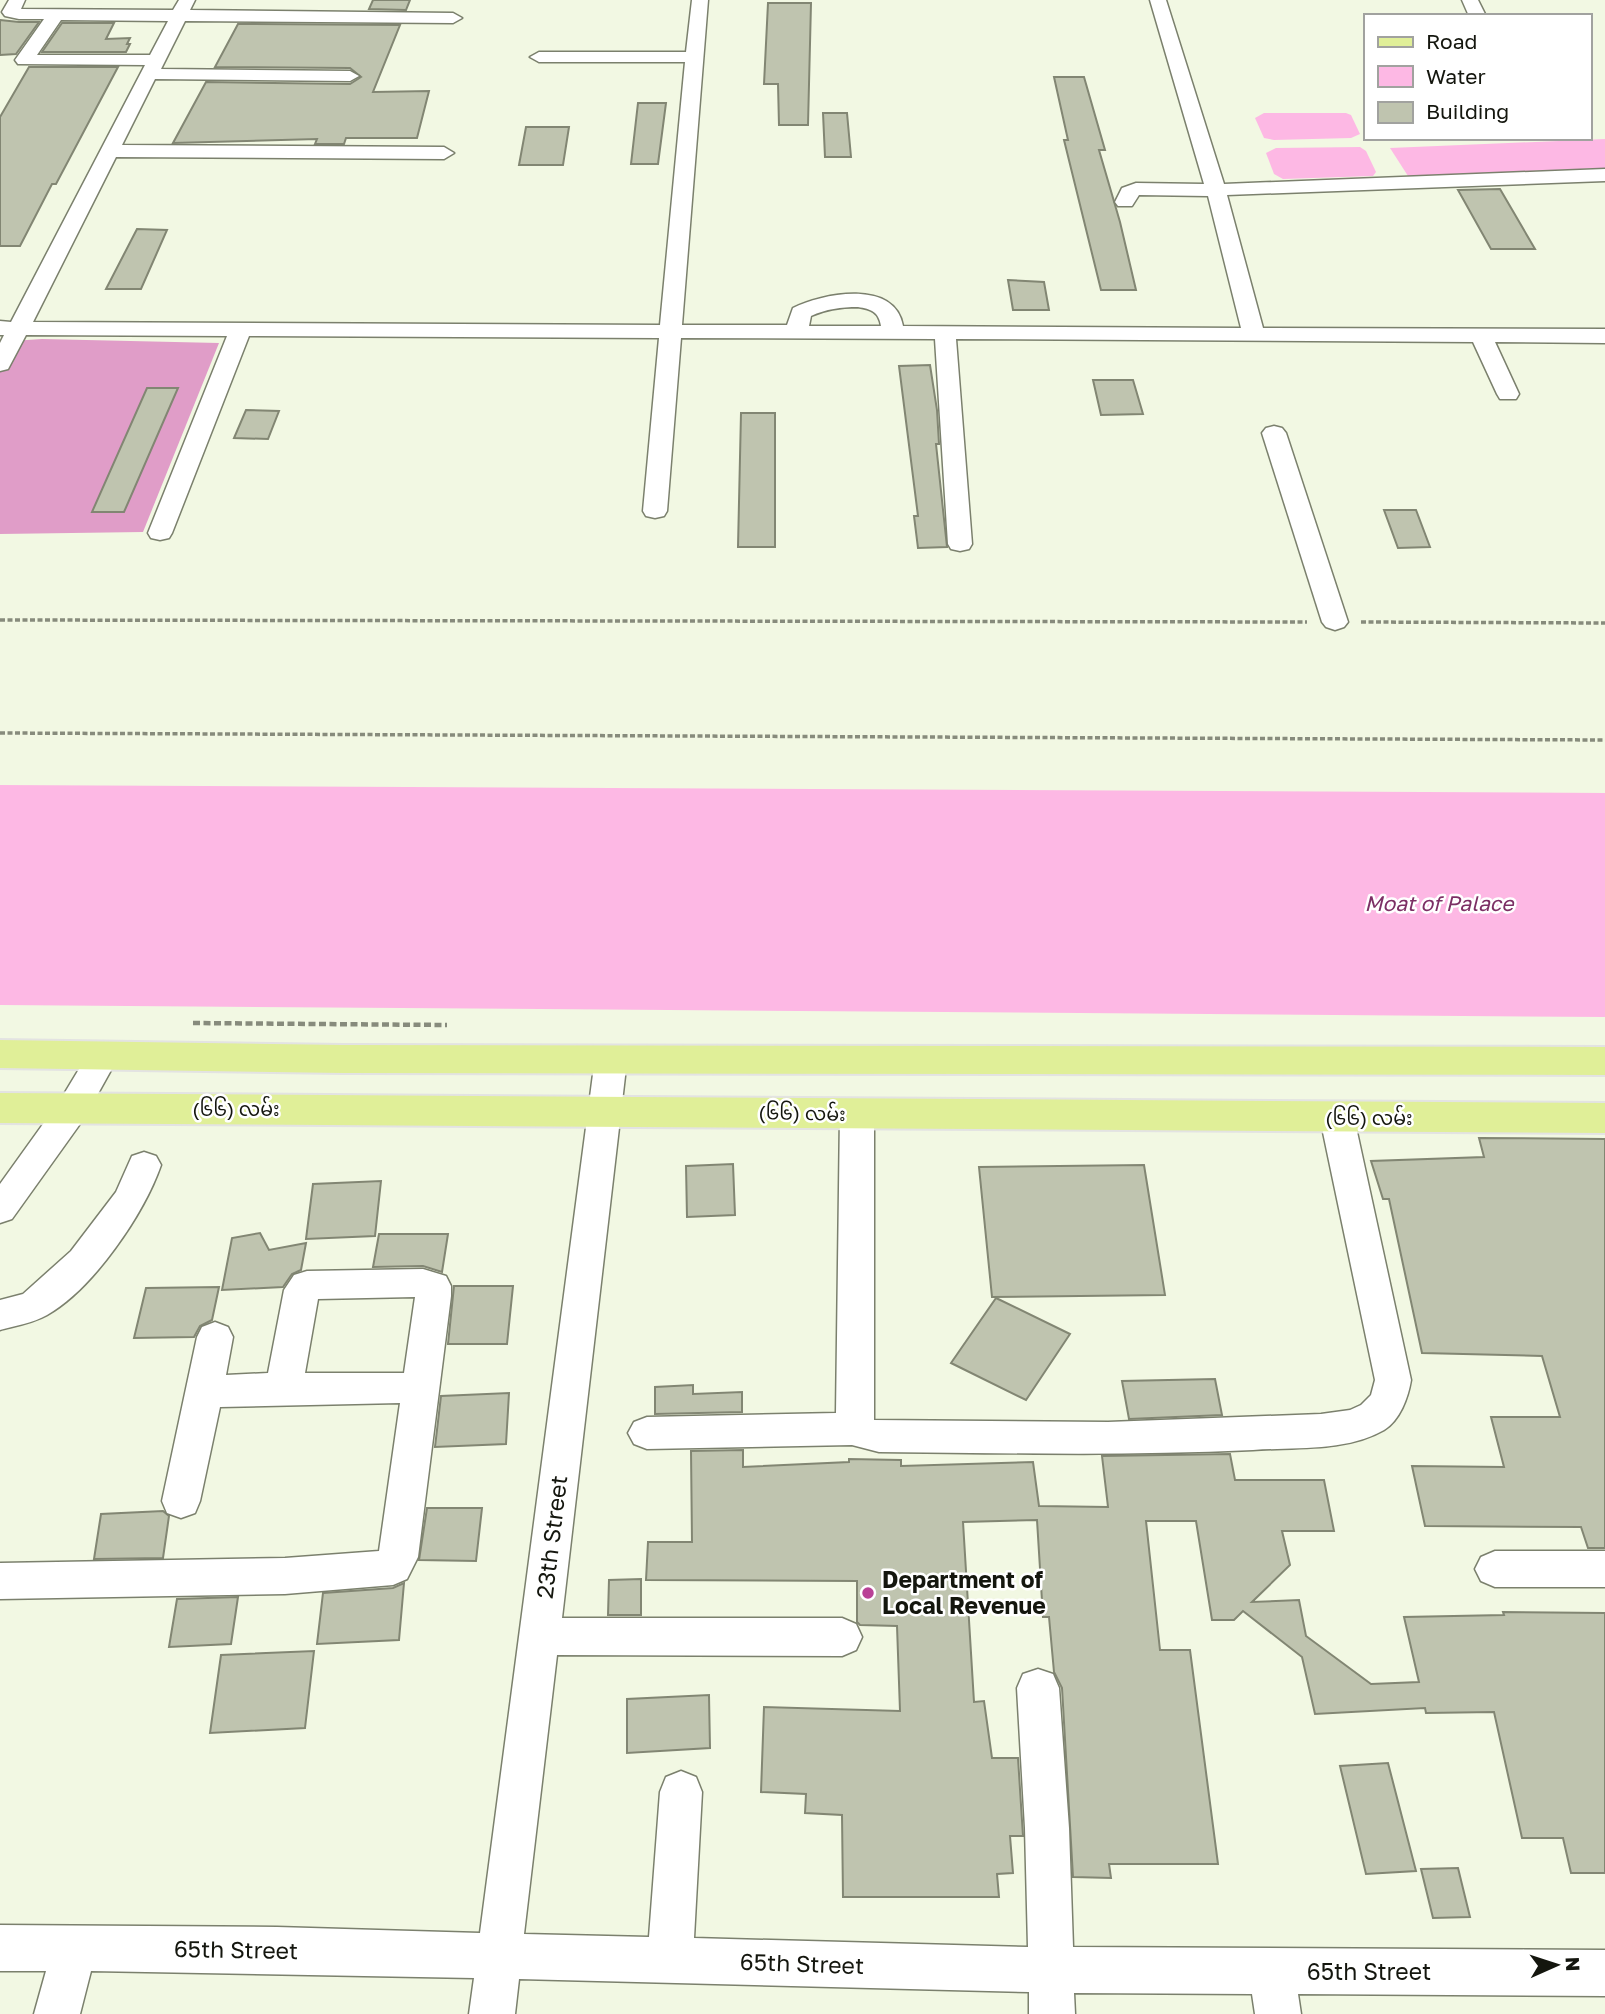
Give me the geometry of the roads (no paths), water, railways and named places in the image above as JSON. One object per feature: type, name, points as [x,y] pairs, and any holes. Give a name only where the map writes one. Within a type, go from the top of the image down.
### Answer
[{"type":"main road","points":[[0,1054],[611,1059],[1605,1061]]},
{"type":"main road","name":"(၆၆) လမ်း","points":[[0,1108],[1605,1118]]},
{"type":"street","points":[[17,0],[11,12],[56,14],[183,7],[453,18]]},
{"type":"street","points":[[655,511],[700,0]]},
{"type":"street","points":[[1158,0],[1216,190],[1254,334]]},
{"type":"street","points":[[0,364],[9,328],[109,150],[183,7]]},
{"type":"street","points":[[56,14],[20,65],[152,67],[350,76]]},
{"type":"street","points":[[540,57],[694,58]]},
{"type":"street","points":[[109,150],[444,153]]},
{"type":"street","points":[[1125,202],[1129,192],[1136,189],[1216,190],[1605,175]]},
{"type":"street","points":[[796,332],[801,313],[810,306],[848,301],[879,305],[891,318],[893,332]]},
{"type":"street","points":[[970,307],[972,333]]},
{"type":"street","points":[[9,328],[1605,336]]},
{"type":"street","points":[[160,533],[241,329]]},
{"type":"street","points":[[945,333],[960,544]]},
{"type":"street","points":[[1481,336],[1508,394]]},
{"type":"street","points":[[1274,433],[1335,622]]},
{"type":"street","points":[[0,1210],[73,1108],[104,1054]]},
{"type":"street","name":"23th Street","points":[[492,2014],[611,1059]]},
{"type":"street","points":[[855,1429],[857,1114]]},
{"type":"street","points":[[647,1433],[855,1429],[879,1436],[1135,1439],[1295,1432],[1360,1424],[1378,1414],[1390,1398],[1393,1380],[1336,1118]]},
{"type":"street","points":[[0,1315],[33,1306],[62,1284],[122,1211],[140,1181],[144,1165]]},
{"type":"street","points":[[0,1581],[285,1576],[393,1567],[398,1557],[433,1286],[423,1283],[307,1285],[302,1290],[284,1388]]},
{"type":"street","points":[[181,1501],[215,1337]]},
{"type":"street","points":[[204,1392],[284,1388],[421,1388]]},
{"type":"street","points":[[1495,1569],[1605,1569]]},
{"type":"street","points":[[539,1636],[842,1637]]},
{"type":"street","points":[[1038,1688],[1047,1828],[1052,2014]]},
{"type":"street","points":[[670,1959],[681,1792]]},
{"type":"street","name":"65th Street","points":[[0,1948],[277,1950],[1051,1970],[1274,1993],[1605,1973]]},
{"type":"street","points":[[57,2014],[74,1949]]},
{"type":"water","points":[[1264,113],[1346,113],[1351,115],[1360,134],[1351,138],[1264,138],[1255,118]]},
{"type":"water","points":[[1605,139],[1605,168],[1408,176],[1390,148],[1591,140]]},
{"type":"water","points":[[1360,147],[1366,151],[1376,172],[1373,176],[1283,179],[1274,174],[1266,153],[1276,148]]},
{"type":"water","name":"Moat of Palace","points":[[0,785],[1605,793],[1605,1017],[0,1005]]},
{"type":"place","name":"Department of Local Revenue","points":[[868,1593]]}]
